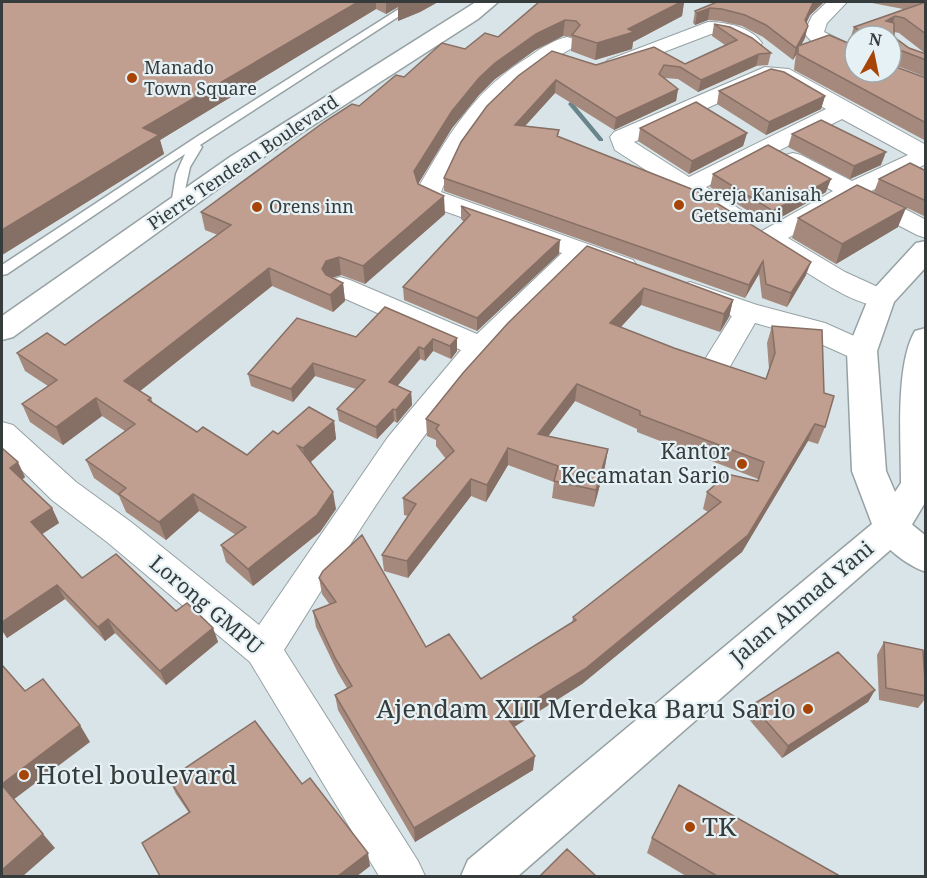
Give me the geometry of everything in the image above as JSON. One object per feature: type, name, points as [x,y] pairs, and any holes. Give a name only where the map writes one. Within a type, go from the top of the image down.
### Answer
[{"type":"main road","name":"Pierre Tendean Boulevard","points":[[6,329],[239,162],[488,2]]},
{"type":"main road","name":"Jalan Ahmad Yani","points":[[484,876],[891,528],[869,471],[862,351],[881,299],[926,249]]},
{"type":"main road","points":[[926,338],[918,374],[918,484],[891,528],[926,557]]},
{"type":"street","points":[[837,2],[819,20],[814,27],[814,33],[819,38],[843,49]]},
{"type":"street","points":[[814,33],[775,40],[719,28],[586,67],[558,48],[499,87],[457,138],[429,190],[429,195],[439,201],[657,278],[732,340],[786,322],[815,330],[862,351]]},
{"type":"street","points":[[775,40],[782,63],[781,74]]},
{"type":"street","points":[[881,299],[835,278],[769,238],[623,145],[621,140],[625,135],[765,73],[781,74],[926,155]]},
{"type":"street","points":[[690,186],[843,110]]},
{"type":"street","points":[[746,134],[849,192],[926,231]]},
{"type":"street","points":[[769,238],[849,192],[926,155]]},
{"type":"street","points":[[263,650],[394,454],[451,381],[581,250]]},
{"type":"street","points":[[340,286],[482,348]]},
{"type":"street","name":"Lorong GMPU","points":[[2,433],[64,491],[119,532],[263,650],[403,876]]},
{"type":"lane","points":[[2,271],[202,138],[416,2]]},
{"type":"lane","points":[[177,205],[180,176],[186,159],[202,138]]},
{"type":"building","name":"Manado Town Square","points":[[2,2],[358,2],[143,128],[159,135],[2,230]]},
{"type":"building","points":[[539,2],[681,2],[628,29],[634,32],[597,43],[572,35],[580,25],[576,21],[565,20],[536,34],[495,63],[479,78],[452,111],[414,171],[418,184],[444,196],[363,266],[339,257],[326,261],[322,269],[326,275],[343,283],[330,295],[269,268],[124,381],[151,398],[148,400],[197,432],[203,427],[247,455],[273,431],[278,434],[309,407],[334,421],[303,448],[298,446],[333,492],[317,515],[248,569],[221,545],[246,527],[193,494],[159,522],[119,494],[126,488],[86,460],[135,424],[96,398],[56,427],[22,404],[57,380],[17,353],[47,333],[65,345],[231,225],[201,212],[324,122],[352,104],[359,106],[396,75],[404,77],[442,43],[465,49],[485,33],[498,37]]},
{"type":"building","points":[[717,2],[815,2],[805,20],[808,26],[796,48],[766,25],[745,15],[710,8],[697,13],[695,11]]},
{"type":"building","points":[[926,2],[926,34],[904,18],[895,16],[886,21],[894,24],[863,24]]},
{"type":"building","points":[[714,24],[730,27],[752,38],[771,53],[759,54],[701,80],[680,67],[664,65],[659,74],[678,89],[616,118],[556,80],[515,125],[559,130],[557,136],[699,192],[811,262],[791,293],[766,284],[763,261],[749,285],[444,178],[461,142],[487,106],[518,76],[552,51],[596,65],[654,47],[685,64],[737,40]]},
{"type":"building","points":[[829,35],[843,41],[843,78],[798,54],[798,46]]},
{"type":"building","points":[[903,44],[926,54],[926,60],[903,51]]},
{"type":"building","points":[[771,69],[784,72],[825,96],[769,122],[719,91]]},
{"type":"building","points":[[903,69],[926,78],[926,123],[854,84],[903,84]]},
{"type":"building","points":[[696,102],[747,133],[692,161],[640,128]]},
{"type":"building","points":[[821,120],[886,152],[854,166],[792,134]]},
{"type":"building","points":[[768,145],[831,179],[773,211],[713,174]]},
{"type":"building","points":[[910,163],[926,171],[926,201],[879,179]]},
{"type":"building","points":[[857,185],[906,208],[842,244],[798,218]]},
{"type":"building","points":[[461,206],[560,240],[477,318],[403,287],[470,215]]},
{"type":"building","points":[[587,246],[733,300],[724,314],[644,288],[610,323],[674,348],[766,379],[775,353],[772,326],[822,330],[824,393],[834,396],[825,427],[815,424],[748,535],[585,669],[507,717],[535,756],[414,828],[335,695],[352,686],[335,658],[313,611],[336,602],[319,578],[323,571],[362,535],[426,647],[449,634],[481,679],[576,620],[573,617],[721,502],[707,492],[727,474],[758,481],[764,462],[640,415],[640,411],[577,384],[538,434],[608,449],[596,490],[554,481],[558,466],[508,448],[487,485],[471,479],[407,561],[382,555],[416,504],[403,498],[454,451],[436,429],[439,425],[426,419],[508,323]]},
{"type":"building","points":[[385,307],[457,338],[450,346],[433,339],[424,349],[419,347],[389,382],[411,392],[396,410],[393,409],[376,427],[337,409],[365,380],[313,363],[291,389],[248,374],[297,318],[356,337]]},
{"type":"building","points":[[2,448],[18,462],[10,468],[52,508],[31,522],[82,578],[116,554],[176,611],[187,603],[213,628],[160,671],[108,619],[98,627],[57,585],[2,622]]},
{"type":"building","points":[[884,642],[923,650],[926,696],[886,688]]},
{"type":"building","name":"Ajendam XIII Merdeka Baru Sario","points":[[838,652],[875,690],[788,746],[752,705]]},
{"type":"building","name":"Hotel boulevard","points":[[2,665],[25,691],[43,679],[80,725],[2,784]]},
{"type":"building","points":[[255,721],[302,784],[310,778],[368,853],[338,876],[160,876],[142,843],[190,812],[169,779]]},
{"type":"building","points":[[2,785],[43,834],[2,870]]},
{"type":"building","name":"TK","points":[[679,785],[838,875],[717,876],[652,838]]},
{"type":"building","points":[[567,849],[596,876],[540,876]]},
{"type":"waterway","points":[[579,96],[571,104],[601,140]]},
{"type":"place","name":"Manado Town Square","points":[[132,78]]},
{"type":"place","name":"Gereja Kanisah Getsemani","points":[[679,205]]},
{"type":"place","name":"Orens inn","points":[[257,207]]},
{"type":"place","name":"Kantor Kecamatan Sario","points":[[742,464]]},
{"type":"place","name":"Ajendam XIII Merdeka Baru Sario","points":[[808,709]]},
{"type":"place","name":"Hotel boulevard","points":[[24,775]]},
{"type":"place","name":"TK","points":[[690,827]]}]
